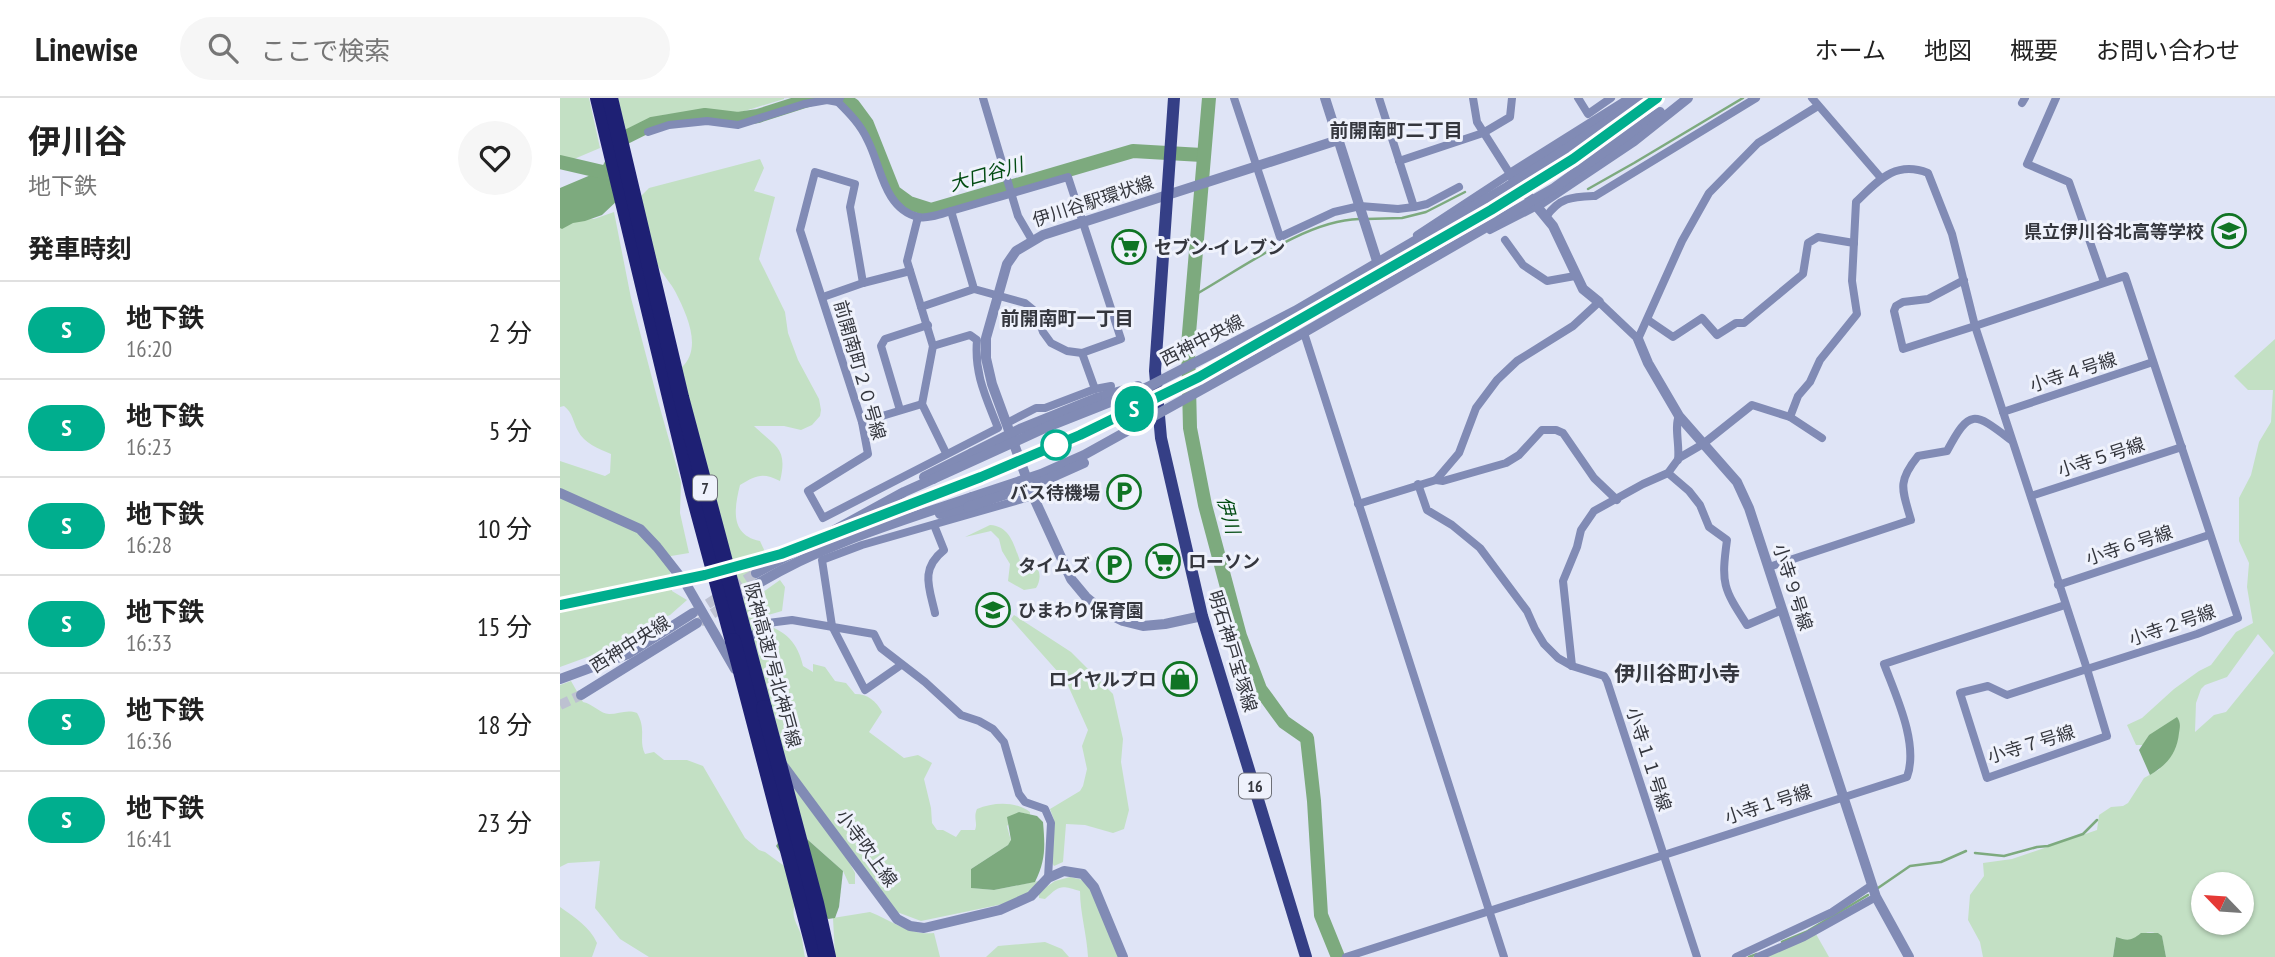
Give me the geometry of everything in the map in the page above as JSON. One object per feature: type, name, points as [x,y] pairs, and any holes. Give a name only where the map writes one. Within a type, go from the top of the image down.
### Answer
[{"type":"highway","name":"阪神高速7号北神戸線","points":[[606,105],[730,647],[816,957]]},
{"type":"highway","name":"阪神高速7号北神戸線","points":[[644,269],[764,708],[828,957]]},
{"type":"main road","name":"明石神戸宝塚線","points":[[1174,98],[1170,151],[1172,193],[1160,377],[1161,438],[1202,616],[1306,957]]},
{"type":"street","points":[[983,98],[1018,216],[1032,240]]},
{"type":"street","points":[[1234,98],[1280,237],[1317,218],[1361,208],[1414,207],[1427,204],[1459,187]]},
{"type":"street","points":[[1325,98],[1377,261]]},
{"type":"street","points":[[1379,98],[1414,207]]},
{"type":"street","points":[[1473,98],[1473,106],[1483,134],[1510,174],[1629,103]]},
{"type":"street","points":[[1399,161],[1483,134],[1510,117],[1512,98]]},
{"type":"street","points":[[1578,98],[1588,114],[1611,98]]},
{"type":"street","name":"西神中央線","points":[[970,502],[864,534],[758,578],[837,528],[904,492],[1047,427],[1148,387],[1295,311],[1507,187],[1629,103],[1642,98]]},
{"type":"street","points":[[970,502],[1084,455],[1298,336],[1554,188],[1679,98]]},
{"type":"street","points":[[970,502],[1037,484],[1089,460],[1228,377],[1537,206],[1634,141],[1688,98]]},
{"type":"street","points":[[1546,217],[1567,197],[1595,196],[1756,98]]},
{"type":"street","points":[[1964,280],[1928,299],[1903,302],[1896,306],[1894,311],[1903,349],[2104,282],[2069,182],[2027,164],[2056,98]]},
{"type":"street","points":[[648,132],[669,125],[707,121],[738,125],[804,104],[839,100],[869,142],[888,193],[903,209],[918,217],[951,211],[1010,189],[1068,177],[1121,339],[1083,353],[1067,351],[1051,343],[1035,312],[1025,303],[974,289],[921,307]]},
{"type":"street","points":[[1638,339],[1682,241],[1709,193],[1758,143],[1815,102],[1881,178]]},
{"type":"street","name":"伊川谷駅環状線","points":[[1202,616],[1143,626],[1123,621],[1102,611],[1071,579],[1033,496],[992,384],[986,358],[986,338],[997,294],[1007,264],[1016,251],[1032,240],[1338,140]]},
{"type":"street","points":[[1790,417],[1798,396],[1810,382],[1820,360],[1857,314],[1853,281],[1856,202],[1881,178],[1897,170],[1914,168],[1928,173],[1952,234],[1975,326],[2087,670]]},
{"type":"street","name":"前開南町２０号線","points":[[863,283],[850,207],[855,184],[815,172],[800,230],[862,422],[868,454],[808,491],[823,518],[998,428],[978,375],[975,358],[977,340],[970,335],[933,346]]},
{"type":"street","name":"西神中央線","points":[[1160,377],[1228,344],[1377,261],[1510,174]]},
{"type":"street","name":"小寺９号線","points":[[1510,174],[1546,217],[1583,289],[1638,339],[1648,363],[1679,416],[1737,482],[1769,566],[1876,897],[1909,957]]},
{"type":"street","points":[[951,211],[974,289]]},
{"type":"street","points":[[918,217],[907,261],[933,346],[922,404],[946,453]]},
{"type":"street","points":[[1648,320],[1673,337],[1702,318],[1717,335],[1736,324],[1744,323],[1803,274],[1808,243],[1818,237],[1854,243]]},
{"type":"street","points":[[1506,240],[1523,265],[1547,281],[1575,276]]},
{"type":"street","points":[[823,297],[910,271]]},
{"type":"street","name":"小寺２号線","points":[[2087,670],[2238,618],[2125,276],[2104,282]]},
{"type":"street","points":[[1436,480],[1459,453],[1476,408],[1497,380],[1517,361],[1573,326],[1599,302]]},
{"type":"street","points":[[900,410],[881,346],[885,339],[928,325]]},
{"type":"street","points":[[1304,336],[1504,957]]},
{"type":"street","points":[[1083,353],[1096,394]]},
{"type":"street","name":"小寺４号線","points":[[2003,412],[2153,362]]},
{"type":"street","points":[[1007,424],[1036,408],[1045,408],[1160,377]]},
{"type":"street","points":[[837,528],[916,481],[1111,386]]},
{"type":"street","points":[[862,422],[922,404]]},
{"type":"street","points":[[1572,666],[1563,581],[1581,530],[1594,511],[1668,473],[1678,460],[1752,405],[1790,417],[1822,438]]},
{"type":"street","points":[[1678,460],[1679,416]]},
{"type":"street","points":[[1769,566],[1910,520],[1902,489],[1905,472],[1918,456],[1947,451],[1960,427],[1968,419],[1977,418],[1992,425],[2013,441]]},
{"type":"street","points":[[1358,504],[1418,484],[1443,481],[1506,463],[1519,455],[1542,430],[1563,433],[1594,478],[1617,500]]},
{"type":"street","name":"小寺５号線","points":[[2031,496],[2182,447]]},
{"type":"street","points":[[1668,473],[1689,491],[1700,505],[1709,527],[1727,540],[1723,572],[1726,590],[1747,625],[1782,610]]},
{"type":"street","name":"小寺１１号線","points":[[1418,484],[1427,510],[1452,525],[1480,548],[1527,611],[1545,644],[1558,658],[1572,666],[1604,676],[1607,681],[1696,957]]},
{"type":"street","name":"小寺吹上線","points":[[560,493],[640,529],[657,547],[730,647],[774,753],[897,919],[910,926],[924,928],[1000,910],[1031,896],[1048,878]]},
{"type":"street","points":[[901,665],[864,690],[832,626],[822,560],[862,545],[1033,496]]},
{"type":"street","points":[[934,525],[944,550],[934,558],[927,578],[935,613]]},
{"type":"street","name":"小寺６号線","points":[[2058,585],[2209,535]]},
{"type":"street","name":"小寺１号線","points":[[1346,957],[1907,777],[1912,764],[1903,714],[1884,664],[2065,605]]},
{"type":"street","name":"西神中央線","points":[[560,678],[628,654],[695,618],[581,695]]},
{"type":"street","points":[[752,636],[768,623],[792,620],[874,634],[881,648],[925,682],[961,715],[993,729],[1004,742],[1019,794],[1025,802],[1045,809],[1051,823],[1048,878],[1064,872],[1083,874],[1094,887],[1123,957]]},
{"type":"street","name":"小寺７号線","points":[[2087,670],[2107,736],[1987,778],[1960,693],[1988,686],[2007,695],[2087,670]]},
{"type":"street","points":[[1756,954],[1832,912],[1872,885]]},
{"type":"street","points":[[1736,957],[1756,954],[1804,937],[1876,897]]},
{"type":"shaded area","points":[[560,98],[589,98],[600,148],[560,165]]},
{"type":"shaded area","points":[[618,98],[784,99],[735,114],[704,110],[664,115],[625,133]]},
{"type":"shaded area","points":[[760,159],[764,168],[754,191],[775,197],[759,259],[785,312],[788,333],[798,360],[819,399],[821,410],[820,416],[812,425],[801,430],[784,426],[754,426],[778,449],[782,461],[780,481],[769,476],[751,479],[740,485],[736,503],[736,520],[739,527],[750,538],[760,541],[766,554],[747,560],[756,597],[780,580],[785,587],[782,611],[761,617],[761,624],[777,629],[789,638],[798,650],[803,666],[813,672],[813,664],[825,667],[835,681],[846,683],[855,694],[864,695],[874,701],[882,712],[869,732],[904,758],[918,755],[932,763],[924,779],[932,823],[937,830],[956,837],[961,830],[975,830],[977,809],[990,805],[1011,804],[1030,812],[1030,815],[1019,812],[1007,826],[1011,841],[1008,845],[971,869],[972,888],[994,890],[1039,881],[1026,894],[1003,904],[921,921],[897,912],[786,764],[681,368],[691,351],[691,332],[685,311],[655,259],[639,198],[649,188]]},
{"type":"shaded area","points":[[612,166],[619,199],[602,215],[560,228],[560,188]]},
{"type":"shaded area","points":[[614,212],[631,298],[681,482],[680,513],[689,553],[671,556],[670,578],[672,591],[687,600],[670,615],[644,626],[634,640],[560,667],[560,461],[605,476],[610,473],[611,454],[584,439],[569,412],[564,406],[560,407],[560,220],[594,219]]},
{"type":"shaded area","points":[[2275,339],[2275,957],[2166,957],[2162,937],[2152,932],[2128,941],[2116,937],[2113,957],[1983,957],[1980,942],[1968,920],[1970,895],[1984,876],[1983,863],[2012,859],[2097,830],[2099,815],[2111,807],[2128,803],[2144,778],[2160,769],[2149,735],[2144,745],[2136,745],[2127,725],[2142,718],[2174,689],[2211,665],[2236,632],[2253,623],[2247,587],[2249,563],[2239,541],[2239,498],[2251,475],[2259,442],[2271,422],[2273,390],[2248,390],[2234,376]],"holes":[[[2258,634],[2274,653],[2226,712],[2214,715],[2195,732],[2196,703],[2201,689],[2227,677]]]},
{"type":"shaded area","points":[[990,525],[1007,533],[1020,561],[1035,565],[1040,578],[1036,588],[1024,590],[1008,581],[1010,564],[999,539],[991,531],[965,537]]},
{"type":"shaded area","points":[[1014,615],[1071,652],[1113,694],[1123,739],[1121,762],[1129,810],[1124,829],[1113,833],[1085,825],[1066,824],[1063,862],[1054,866],[1051,861],[1054,820],[1050,809],[1080,791],[1083,786],[1087,769],[1082,746],[1088,730],[1066,681],[1011,619]]},
{"type":"shaded area","points":[[571,681],[583,702],[603,712],[637,713],[645,754],[654,752],[664,760],[687,760],[703,766],[745,838],[787,868],[796,903],[794,918],[801,935],[805,957],[649,957],[620,939],[595,908],[600,861],[568,863],[560,867],[560,685]]},
{"type":"shaded area","points":[[2177,717],[2180,728],[2173,752],[2166,763],[2150,775],[2139,750],[2149,735]]},
{"type":"shaded area","points":[[790,783],[843,851],[855,873],[855,884],[849,884],[843,871],[807,839]]},
{"type":"shaded area","points":[[1019,812],[1037,816],[1043,822],[1044,853],[1035,882],[994,890],[971,888],[971,869],[1008,845],[1011,840],[1007,817]]},
{"type":"shaded area","points":[[790,824],[843,871],[835,918],[828,919],[776,846]]},
{"type":"shaded area","points":[[1070,877],[1083,880],[1092,888],[1118,957],[1088,957],[1080,891],[1061,888],[1045,899],[1039,898],[1039,892],[1055,881]]},
{"type":"shaded area","points":[[560,907],[594,937],[597,943],[592,957],[560,957]]},
{"type":"shaded area","points":[[870,912],[909,930],[934,933],[940,957],[835,957],[833,918]]},
{"type":"shaded area","points":[[2141,933],[2158,933],[2162,936],[2166,957],[2113,957],[2116,937],[2129,940]]},
{"type":"shaded area","points":[[1816,934],[1829,957],[1767,957]]},
{"type":"shaded area","points":[[1045,942],[1062,949],[1069,957],[986,957],[998,946]]},
{"type":"waterway","name":"大口谷川","points":[[560,162],[607,173],[624,138],[652,124],[705,115],[738,119],[758,116],[814,98]]},
{"type":"waterway","name":"大口谷川","points":[[839,98],[853,105],[867,124],[894,192],[909,203],[931,210],[1133,151],[1202,155]]},
{"type":"waterway","name":"伊川","points":[[1209,98],[1188,345],[1190,428],[1205,505],[1240,636],[1260,689],[1284,722],[1307,738],[1321,915],[1338,957]]},
{"type":"waterway","points":[[1588,189],[1743,98]]},
{"type":"waterway","points":[[1366,219],[1402,218],[1426,212],[1465,192]]},
{"type":"waterway","points":[[1193,296],[1295,237],[1338,222],[1359,219]]},
{"type":"waterway","points":[[1975,853],[2004,856],[2048,846],[2083,834],[2097,820]]},
{"type":"waterway","points":[[1878,888],[1910,866],[1941,862],[1966,851]]},
{"type":"waterway","points":[[1782,942],[1806,932],[1868,895]]},
{"type":"waterway","points":[[1749,957],[1757,954]]},
{"type":"tunnel","points":[[695,612],[756,573]]},
{"type":"tunnel","points":[[700,622],[759,583]]},
{"type":"tunnel","points":[[560,705],[581,695]]},
{"type":"railway","points":[[883,519],[938,499],[1058,448],[1165,399],[1261,348],[1461,232],[1599,146],[1663,98]]},
{"type":"metro line","name":"S","points":[[560,605],[705,575],[781,554],[981,477],[1080,435],[1199,377],[1491,210],[1573,159],[1657,98]]},
{"type":"place","name":"県立伊川谷北高等学校","points":[[2229,231]]},
{"type":"place","name":"セブン-イレブン","points":[[1129,247]]},
{"type":"place","name":"バス待機場","points":[[1124,492]]},
{"type":"place","name":"ローソン","points":[[1163,561]]},
{"type":"place","name":"タイムズ","points":[[1114,565]]},
{"type":"place","name":"ひまわり保育園","points":[[993,610]]},
{"type":"place","name":"ロイヤルプロ","points":[[1180,679]]},
{"type":"district","name":"前開南町二丁目","points":[[1396,130]]},
{"type":"district","name":"前開南町一丁目","points":[[1067,318]]},
{"type":"district","name":"伊川谷町小寺","points":[[1677,673]]}]
